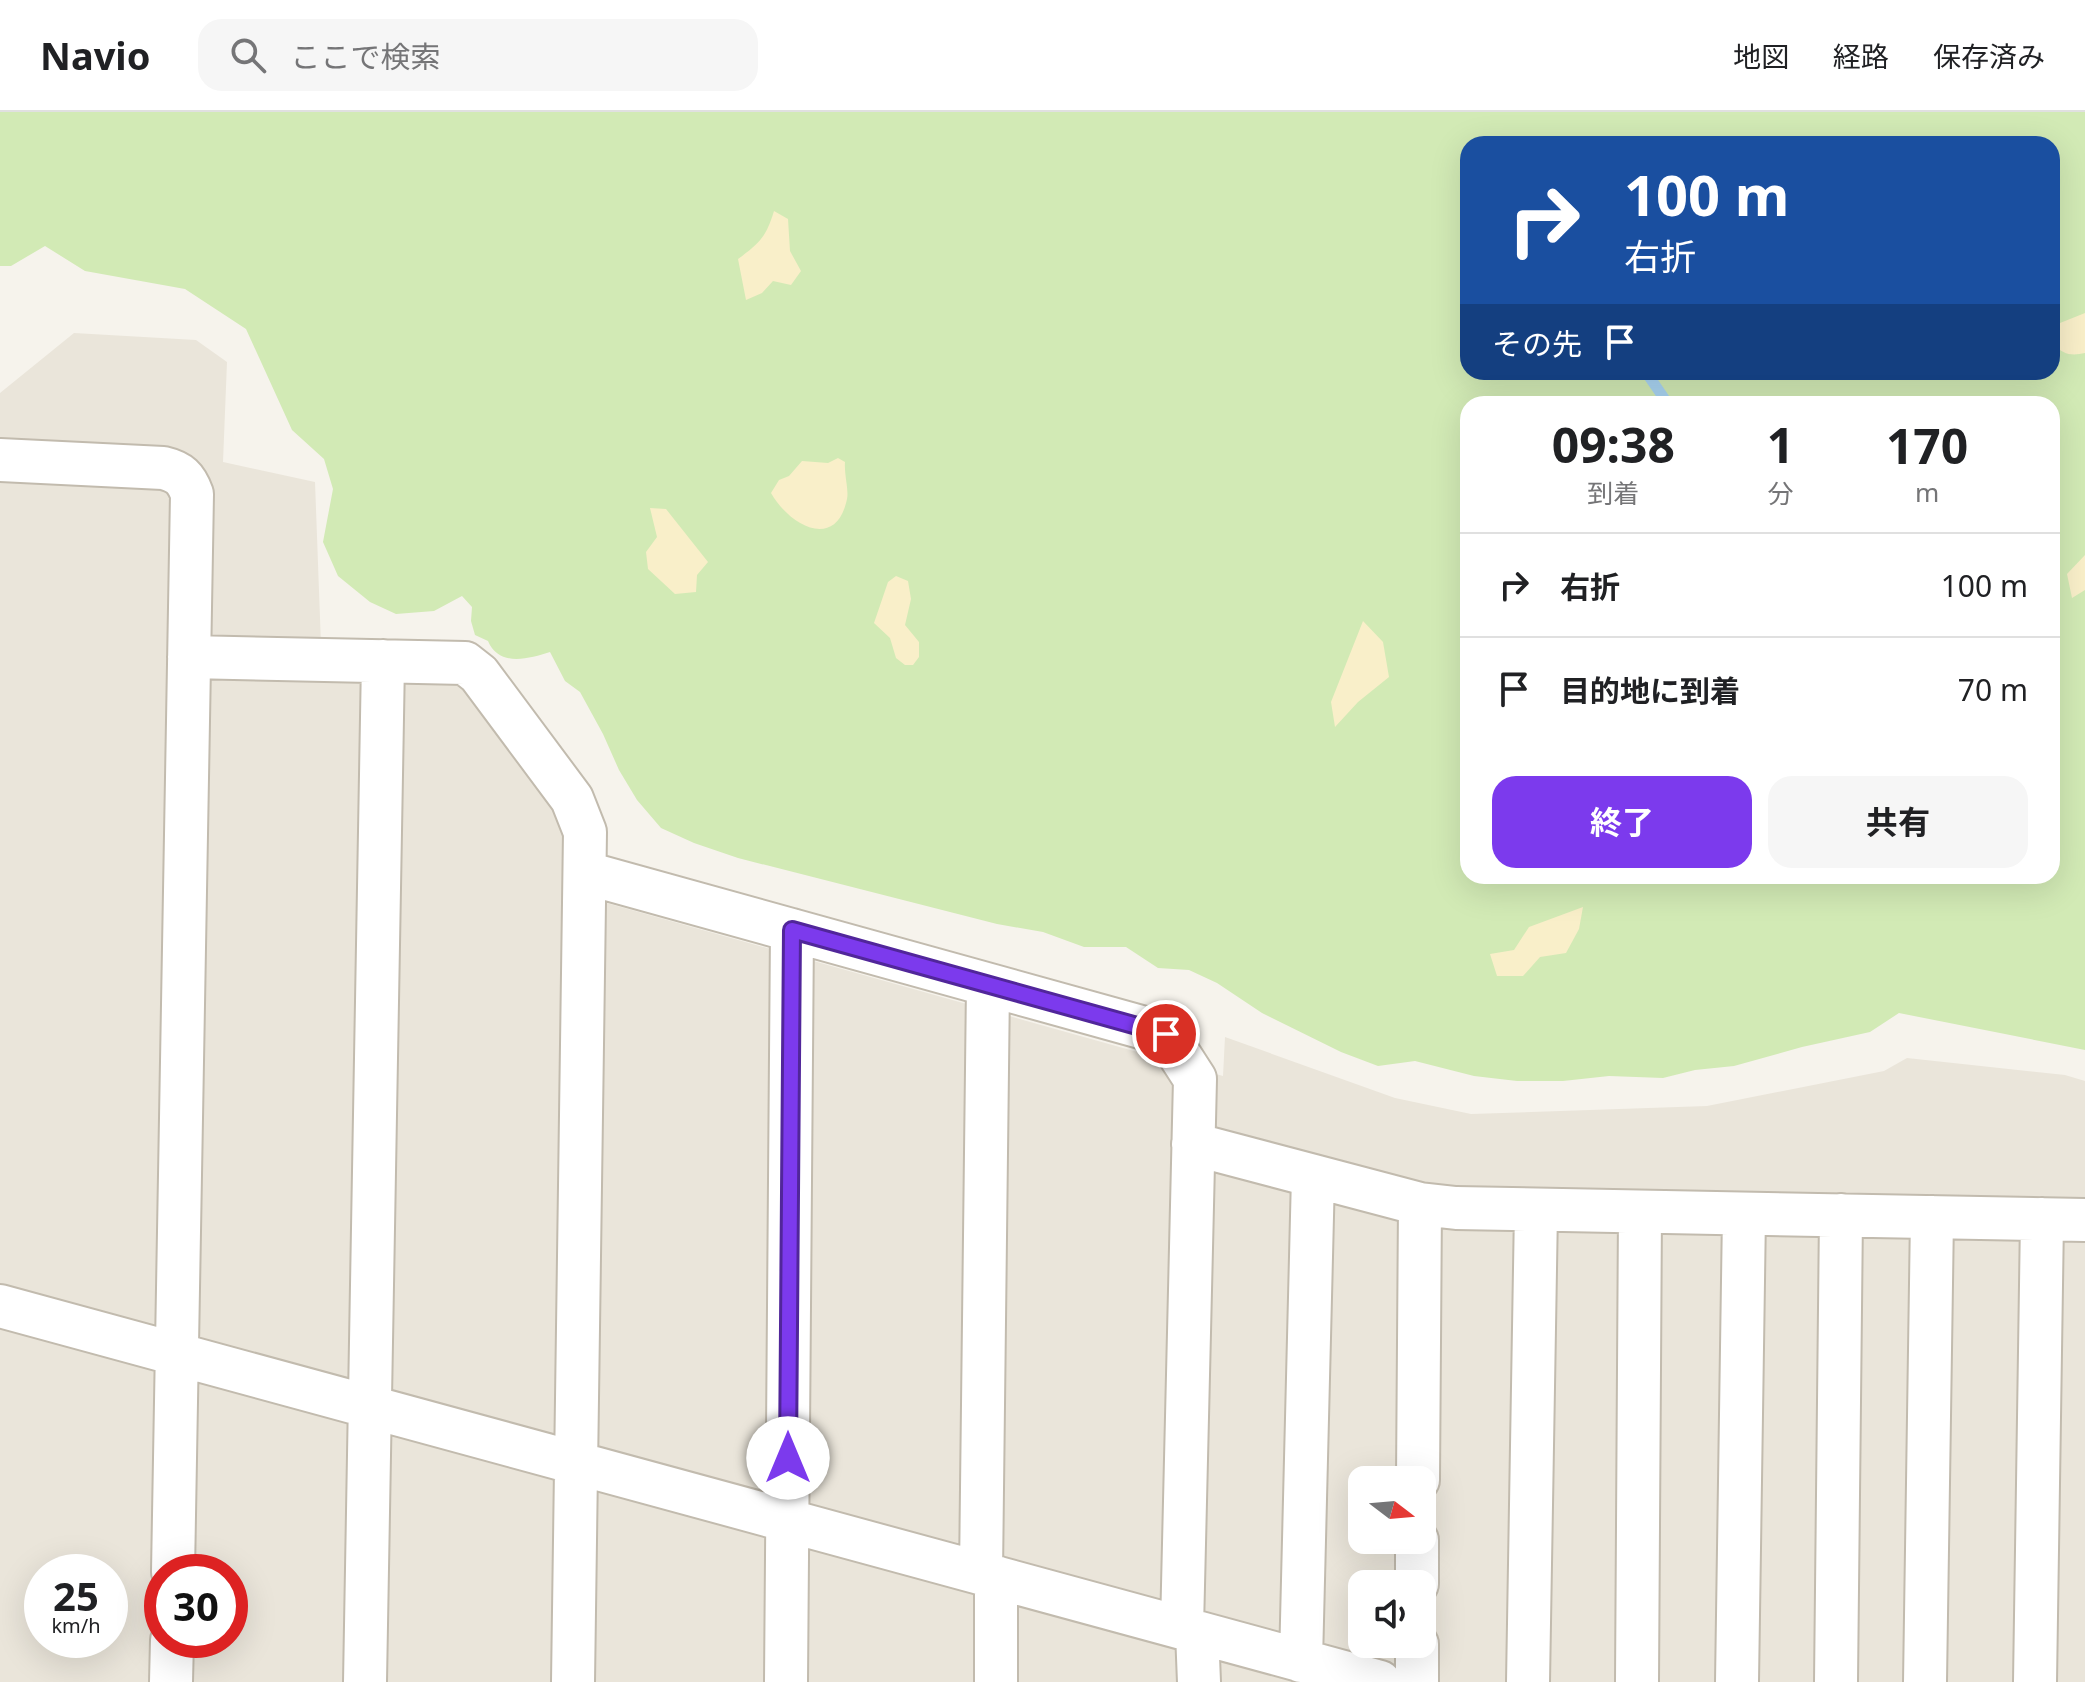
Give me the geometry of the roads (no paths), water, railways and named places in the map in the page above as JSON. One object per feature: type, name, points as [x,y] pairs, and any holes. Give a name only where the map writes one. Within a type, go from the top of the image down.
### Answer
[{"type":"street","points":[[0,460],[163,468],[179,472],[192,494],[173,1554]]},
{"type":"street","points":[[189,657],[465,663],[479,674],[572,799],[585,832],[573,1682]]},
{"type":"street","points":[[365,1682],[383,661]]},
{"type":"street","points":[[586,873],[1166,1034],[1195,1079],[1190,1630],[1199,1682]]},
{"type":"street","points":[[786,1682],[792,930]]},
{"type":"street","points":[[988,985],[989,1575],[996,1682]]},
{"type":"street","points":[[1193,1144],[1420,1204],[1456,1208],[2085,1220]]},
{"type":"street","points":[[1301,1661],[1313,1176]]},
{"type":"street","points":[[1418,1466],[1420,1204]]},
{"type":"street","points":[[1528,1682],[1536,1210]]},
{"type":"street","points":[[1637,1682],[1640,1212]]},
{"type":"street","points":[[1737,1682],[1744,1214]]},
{"type":"street","points":[[1836,1682],[1841,1215]]},
{"type":"street","points":[[1925,1682],[1932,1217]]},
{"type":"street","points":[[2035,1682],[2042,1219]]},
{"type":"street","points":[[0,1306],[1380,1682]]},
{"type":"street","points":[[171,1682],[172,1658]]},
{"type":"street","points":[[1417,1658],[1417,1682]]},
{"type":"waterway","points":[[1652,380],[1662,396]]}]
